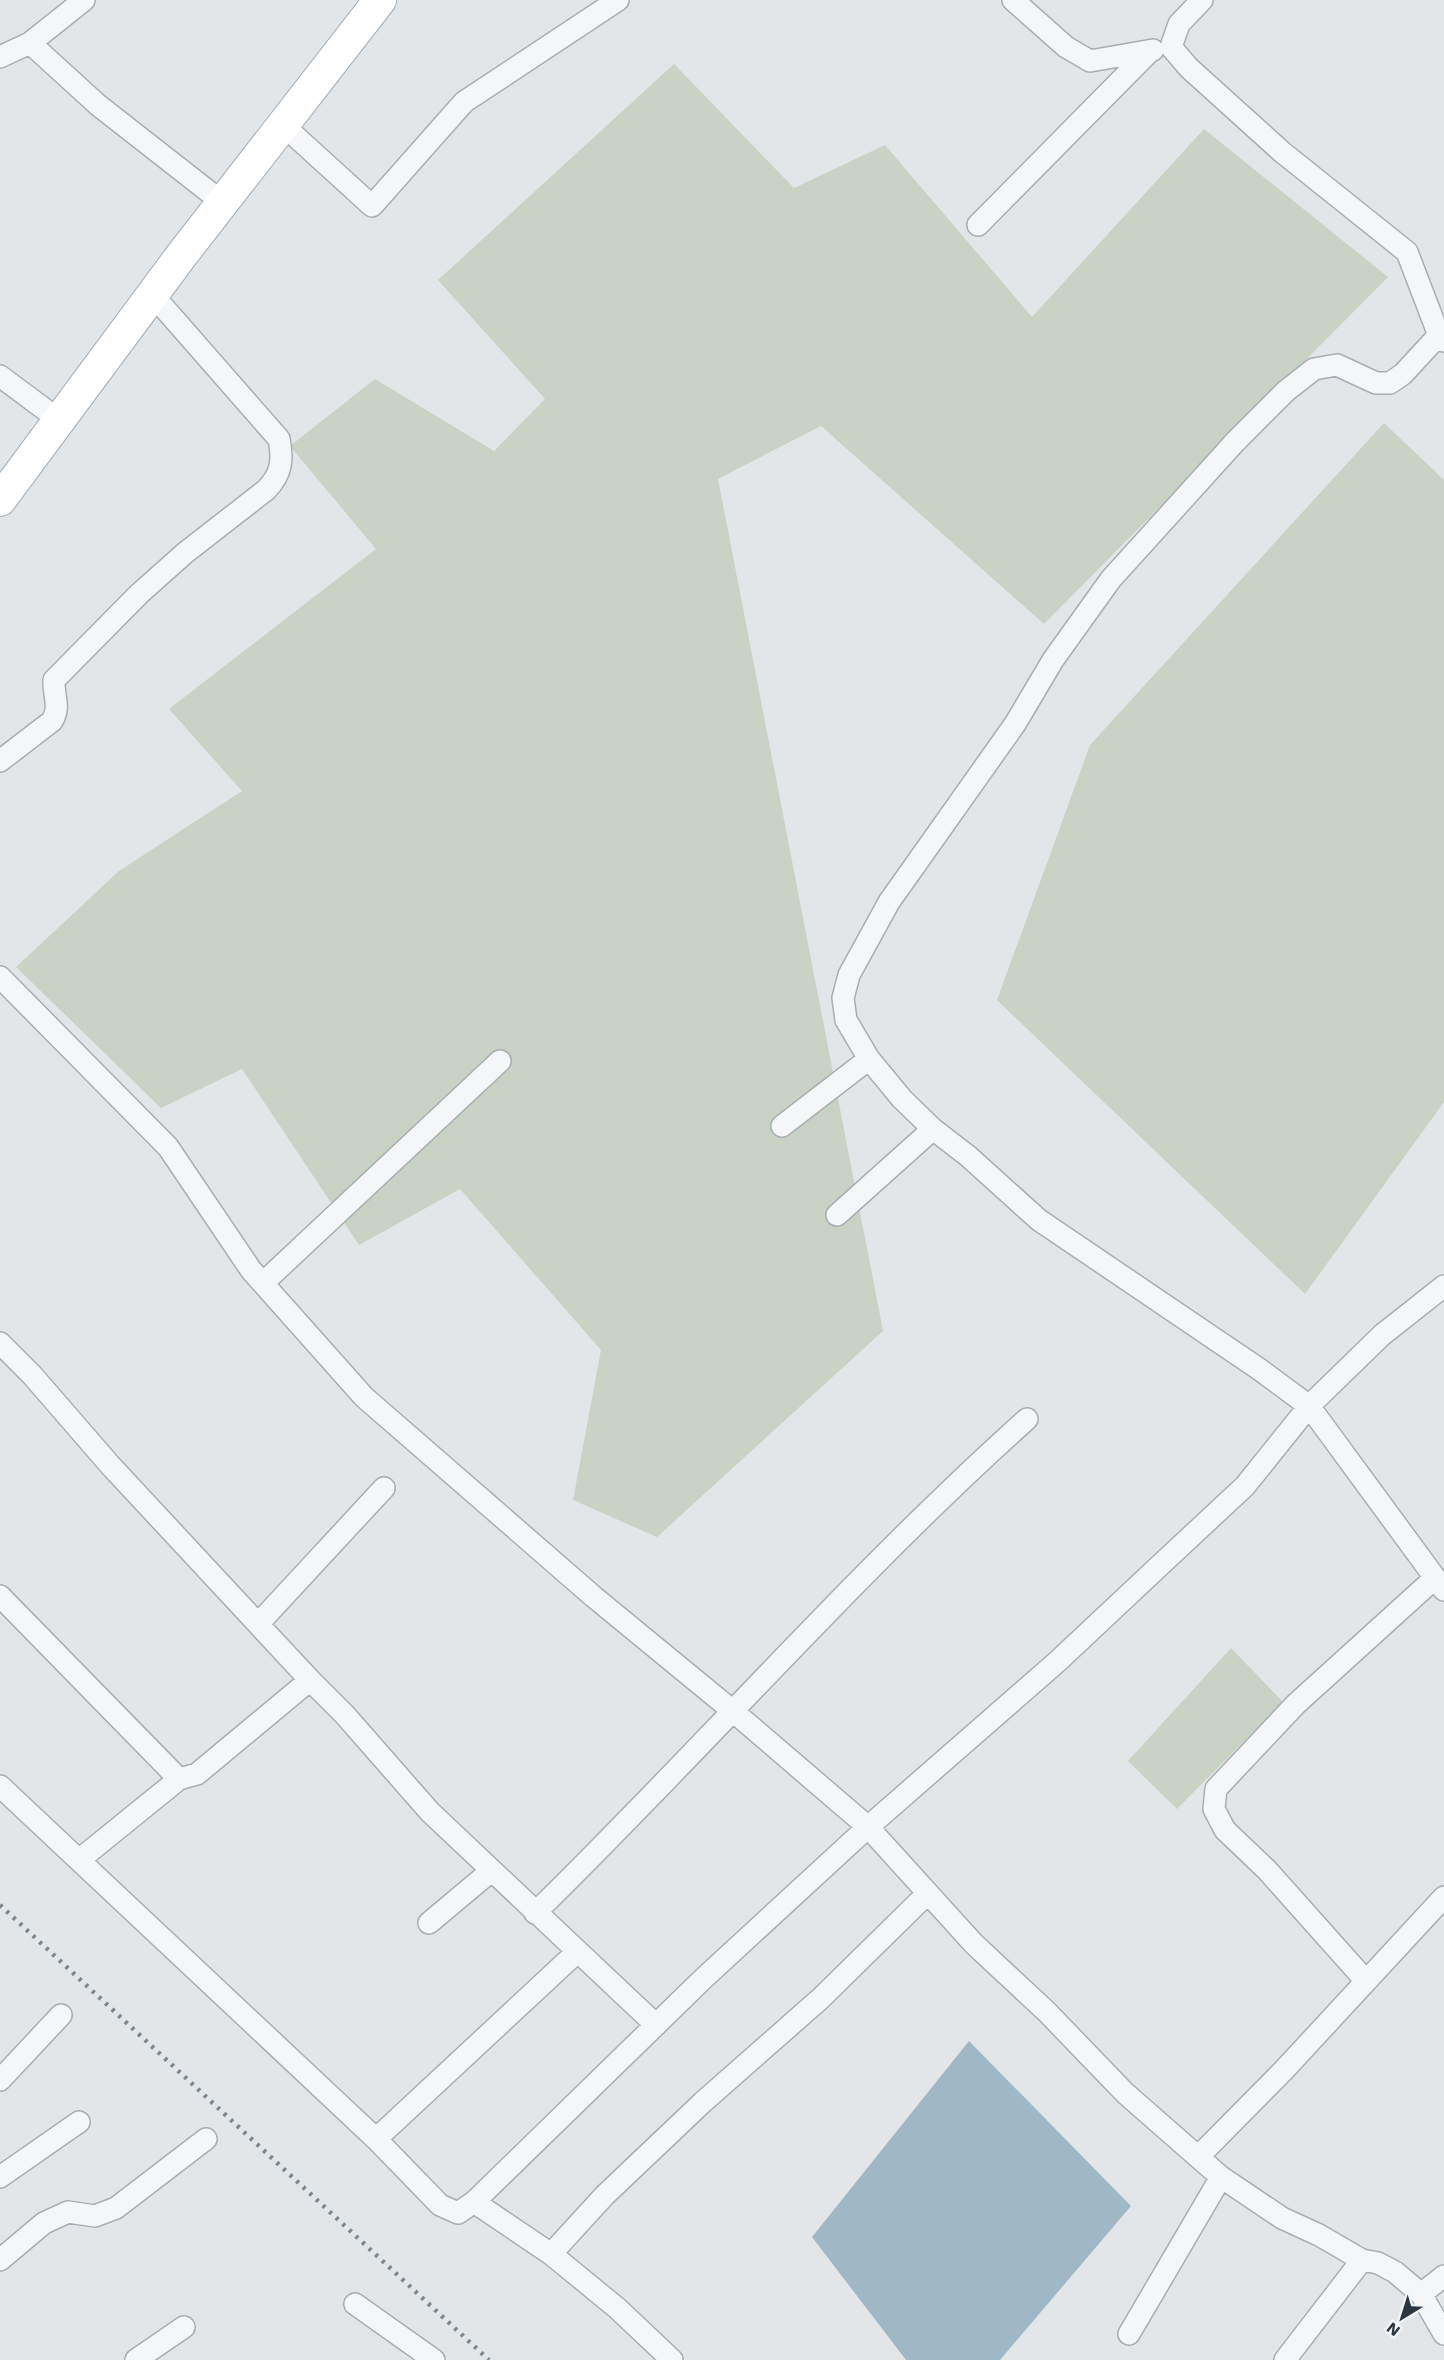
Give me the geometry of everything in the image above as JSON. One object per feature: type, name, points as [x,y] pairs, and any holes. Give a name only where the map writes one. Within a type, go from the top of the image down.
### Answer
[{"type":"main road","points":[[0,500],[152,294],[380,0]]},
{"type":"street","points":[[0,57],[30,43],[84,0]]},
{"type":"street","points":[[283,125],[372,206],[464,102],[618,0]]},
{"type":"street","points":[[1013,0],[1066,47],[1090,61],[1172,46]]},
{"type":"street","points":[[1172,46],[1179,24],[1202,0]]},
{"type":"street","points":[[30,43],[98,105],[222,202]]},
{"type":"street","points":[[1172,46],[1189,68],[1282,152],[1407,252],[1442,338],[1390,383],[1376,383],[1337,365],[1314,369],[1286,391],[1235,442],[1111,579],[1053,660],[1014,724],[889,902],[849,975],[843,998],[846,1020],[869,1059],[902,1099],[933,1128],[1039,1220],[1259,1369],[1309,1406],[1440,1583],[1296,1704],[1216,1789],[1214,1809],[1225,1830],[1267,1870],[1366,1981]]},
{"type":"street","points":[[978,225],[1150,51]]},
{"type":"street","points":[[0,761],[52,722],[57,713],[58,705],[53,691],[54,680],[58,675],[139,594],[276,481],[280,470],[283,456],[279,439],[152,294]]},
{"type":"street","points":[[0,376],[59,420]]},
{"type":"street","points":[[0,977],[168,1147],[251,1270],[364,1397],[594,1597],[734,1712],[868,1827],[974,1944],[1047,2012],[1125,2093],[1198,2157],[1221,2176],[1282,2218],[1319,2235],[1362,2260],[1378,2263],[1395,2272],[1421,2294],[1444,2334]]},
{"type":"street","points":[[782,1126],[869,1059]]},
{"type":"street","points":[[263,1283],[500,1061]]},
{"type":"street","points":[[837,1215],[933,1128]]},
{"type":"street","points":[[0,1786],[376,2139],[440,2205],[458,2213],[474,2202],[656,2025],[868,1827],[1058,1661],[1245,1486],[1309,1406],[1382,1335],[1444,1286]]},
{"type":"street","points":[[0,1343],[110,1465],[345,1715],[430,1812],[656,2025]]},
{"type":"street","points":[[535,1913],[932,1507],[1027,1419]]},
{"type":"street","points":[[258,1624],[384,1488]]},
{"type":"street","points":[[0,1596],[179,1779]]},
{"type":"street","points":[[79,1860],[179,1779],[197,1774],[310,1680]]},
{"type":"street","points":[[429,1923],[491,1871]]},
{"type":"street","points":[[551,2254],[621,2180],[703,2102],[820,1999],[927,1894]]},
{"type":"street","points":[[1198,2157],[1284,2070],[1444,1897]]},
{"type":"street","points":[[376,2139],[577,1952]]},
{"type":"street","points":[[0,2080],[61,2015]]},
{"type":"street","points":[[0,2177],[79,2121]]},
{"type":"street","points":[[0,2260],[44,2223],[68,2212],[95,2216],[116,2208],[206,2139]]},
{"type":"street","points":[[1129,2334],[1221,2176]]},
{"type":"street","points":[[474,2202],[551,2254],[617,2308],[672,2360]]},
{"type":"street","points":[[1285,2360],[1362,2260]]},
{"type":"street","points":[[1421,2294],[1444,2276]]},
{"type":"street","points":[[355,2304],[434,2360]]},
{"type":"street","points":[[136,2360],[184,2327]]},
{"type":"green space","points":[[674,64],[794,188],[885,145],[1032,317],[1204,129],[1388,277],[1044,624],[821,426],[718,479],[883,1331],[657,1537],[573,1500],[601,1350],[460,1189],[359,1245],[242,1069],[161,1108],[16,967],[119,871],[242,791],[169,709],[376,549],[290,446],[375,379],[494,451],[545,399],[438,280]]},
{"type":"green space","points":[[1384,423],[1444,480],[1444,1102],[1305,1294],[997,1000],[1090,745]]},
{"type":"green space","points":[[1231,1648],[1283,1702],[1177,1809],[1128,1761]]},
{"type":"water","points":[[969,2041],[1131,2206],[1000,2360],[906,2360],[812,2237]]},
{"type":"railway","points":[[0,1905],[489,2360]]}]
